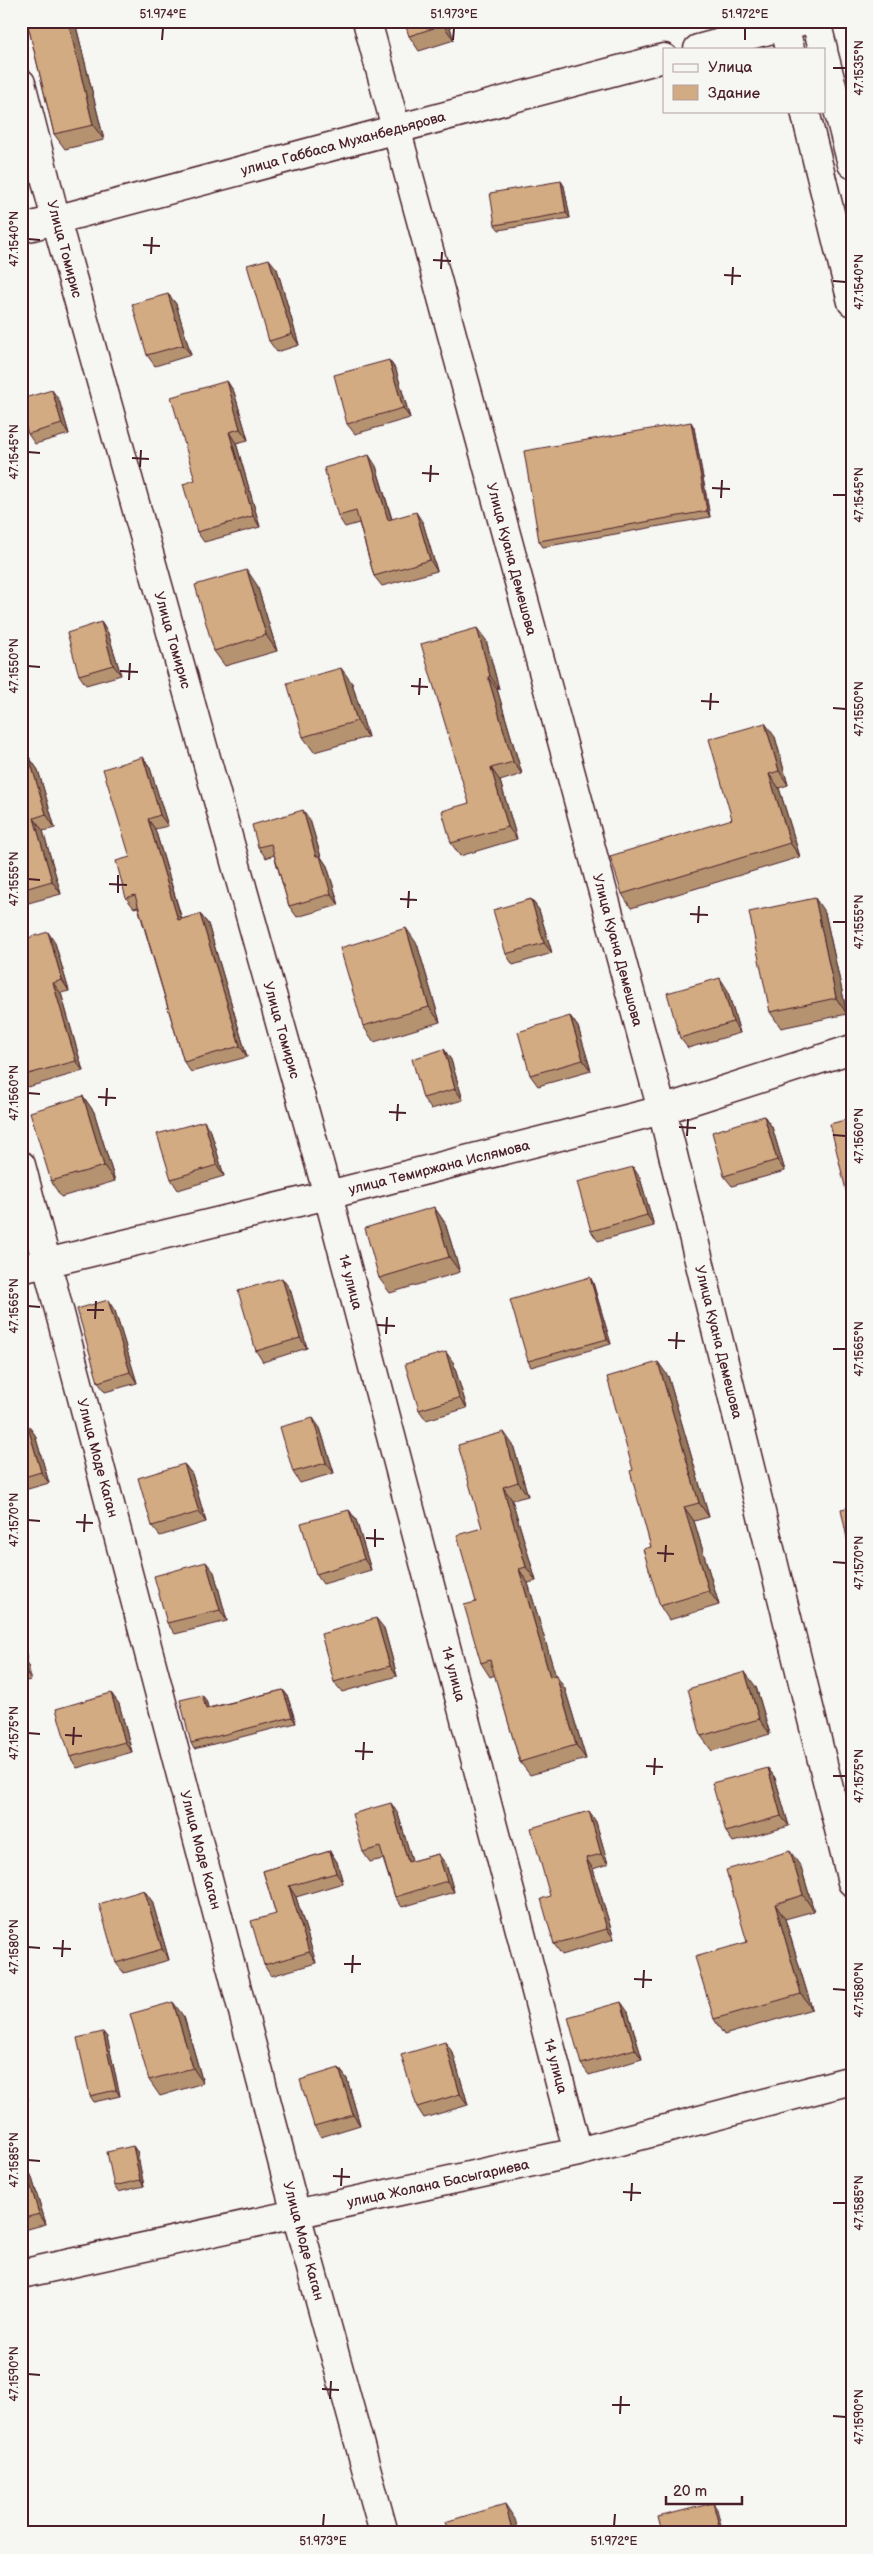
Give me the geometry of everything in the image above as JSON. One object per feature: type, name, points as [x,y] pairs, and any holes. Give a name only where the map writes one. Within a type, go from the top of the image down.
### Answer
[{"type":"street","name":"Улица Куана Демешова","points":[[367,21],[662,1110],[852,1882]]},
{"type":"street","points":[[816,21],[823,48]]},
{"type":"street","points":[[703,48],[790,29]]},
{"type":"street","name":"улица Габбаса Муханбедьярова","points":[[21,229],[663,58]]},
{"type":"street","points":[[826,63],[852,164]]},
{"type":"street","name":"Улица Томирис","points":[[21,83],[56,220],[328,1195]]},
{"type":"street","points":[[805,112],[852,302]]},
{"type":"street","name":"улица Темиржана Ислямова","points":[[34,1266],[328,1195],[662,1110],[852,1049]]},
{"type":"street","name":"Улица Моде Каган","points":[[21,1165],[34,1266],[384,2533]]},
{"type":"street","name":"14 улица","points":[[328,1195],[578,2152]]},
{"type":"street","name":"улица Жолана Басыгариева","points":[[21,2274],[578,2152],[852,2080]]},
{"type":"building","points":[[27,21],[68,21],[93,125],[54,134]]},
{"type":"building","points":[[404,21],[442,21],[443,25],[409,36]]},
{"type":"building","points":[[561,181],[566,213],[495,225],[490,193]]},
{"type":"building","points":[[269,259],[292,334],[269,341],[247,265]]},
{"type":"building","points":[[168,294],[183,345],[147,355],[132,304]]},
{"type":"building","points":[[389,360],[403,408],[347,424],[334,375]]},
{"type":"building","points":[[227,381],[240,429],[229,432],[253,516],[197,532],[183,484],[195,480],[171,397]]},
{"type":"building","points":[[52,390],[62,424],[28,434],[21,411],[21,399]]},
{"type":"building","points":[[691,422],[707,511],[539,541],[524,451]]},
{"type":"building","points":[[369,455],[388,520],[416,512],[430,560],[374,576],[356,511],[338,516],[324,468]]},
{"type":"building","points":[[247,570],[266,635],[214,651],[195,585]]},
{"type":"building","points":[[101,622],[113,665],[79,675],[67,633]]},
{"type":"building","points":[[477,628],[490,676],[488,677],[513,762],[491,768],[508,827],[451,843],[442,811],[469,803],[421,644]]},
{"type":"building","points":[[341,668],[357,721],[303,737],[287,683]]},
{"type":"building","points":[[765,723],[779,771],[769,774],[790,843],[622,894],[610,856],[732,819],[709,739]]},
{"type":"building","points":[[29,757],[46,814],[34,818],[52,881],[21,890],[21,759]]},
{"type":"building","points":[[143,757],[160,815],[148,819],[178,920],[200,914],[240,1046],[184,1062],[135,895],[126,898],[116,861],[130,857],[103,769]]},
{"type":"building","points":[[303,810],[316,856],[320,856],[331,894],[289,906],[271,844],[258,847],[252,825]]},
{"type":"building","points":[[815,898],[836,998],[770,1012],[749,912]]},
{"type":"building","points":[[531,899],[544,943],[506,954],[493,910]]},
{"type":"building","points":[[406,928],[429,1007],[363,1026],[340,948]]},
{"type":"building","points":[[48,932],[62,980],[53,983],[76,1061],[21,1076],[21,940]]},
{"type":"building","points":[[720,978],[733,1022],[680,1038],[667,993]]},
{"type":"building","points":[[570,1016],[583,1060],[530,1075],[518,1032]]},
{"type":"building","points":[[444,1049],[455,1089],[423,1098],[412,1059]]},
{"type":"building","points":[[83,1096],[104,1166],[51,1181],[30,1112]]},
{"type":"building","points":[[764,1116],[777,1160],[724,1176],[712,1132]]},
{"type":"building","points":[[852,1118],[852,1215],[830,1124]]},
{"type":"building","points":[[204,1121],[217,1165],[171,1179],[157,1134]]},
{"type":"building","points":[[633,1167],[647,1215],[591,1231],[577,1182]]},
{"type":"building","points":[[434,1207],[449,1257],[379,1278],[365,1228]]},
{"type":"building","points":[[590,1277],[607,1339],[528,1361],[510,1300]]},
{"type":"building","points":[[282,1278],[300,1338],[256,1351],[238,1291]]},
{"type":"building","points":[[108,1300],[130,1372],[98,1382],[77,1309]]},
{"type":"building","points":[[446,1352],[459,1398],[419,1410],[405,1364]]},
{"type":"building","points":[[658,1362],[699,1503],[684,1507],[709,1591],[660,1606],[643,1549],[651,1547],[630,1471],[633,1470],[607,1377]]},
{"type":"building","points":[[313,1418],[326,1463],[293,1472],[280,1427]]},
{"type":"building","points":[[27,1424],[41,1472],[21,1478],[21,1426]]},
{"type":"building","points":[[504,1432],[518,1482],[503,1487],[526,1567],[519,1569],[550,1677],[556,1675],[576,1745],[520,1762],[490,1660],[481,1663],[464,1605],[476,1602],[457,1535],[482,1528],[458,1445]]},
{"type":"building","points":[[184,1464],[199,1512],[152,1526],[138,1478]]},
{"type":"building","points":[[852,1507],[852,1542],[848,1543],[841,1509]]},
{"type":"building","points":[[349,1510],[364,1559],[316,1574],[301,1523]]},
{"type":"building","points":[[206,1562],[220,1610],[167,1623],[154,1576]]},
{"type":"building","points":[[376,1618],[390,1666],[334,1682],[321,1634]]},
{"type":"building","points":[[745,1672],[759,1719],[701,1736],[688,1689]]},
{"type":"building","points":[[283,1690],[292,1717],[191,1743],[180,1700],[202,1695],[206,1709]]},
{"type":"building","points":[[111,1693],[125,1742],[70,1757],[56,1709]]},
{"type":"building","points":[[768,1768],[781,1816],[726,1832],[712,1783]]},
{"type":"building","points":[[391,1803],[408,1862],[438,1854],[447,1881],[395,1897],[380,1847],[363,1852],[352,1814]]},
{"type":"building","points":[[589,1811],[601,1854],[586,1858],[607,1929],[554,1944],[541,1899],[550,1896],[531,1828]]},
{"type":"building","points":[[330,1851],[336,1873],[289,1886],[309,1952],[264,1965],[251,1921],[276,1914],[263,1871]]},
{"type":"building","points":[[790,1851],[803,1895],[775,1904],[801,1994],[714,2019],[695,1957],[747,1942],[726,1870]]},
{"type":"building","points":[[144,1890],[162,1949],[116,1963],[99,1904]]},
{"type":"building","points":[[173,2002],[193,2068],[149,2080],[130,2014]]},
{"type":"building","points":[[621,2002],[635,2049],[581,2064],[568,2017]]},
{"type":"building","points":[[103,2032],[116,2090],[90,2096],[77,2038]]},
{"type":"building","points":[[445,2042],[460,2094],[417,2107],[401,2055]]},
{"type":"building","points":[[339,2068],[353,2115],[314,2126],[300,2080]]},
{"type":"building","points":[[133,2146],[140,2180],[114,2186],[107,2152]]},
{"type":"building","points":[[24,2164],[39,2214],[21,2219],[21,2165]]},
{"type":"building","points":[[713,2503],[721,2533],[662,2533],[658,2517]]},
{"type":"building","points":[[505,2504],[513,2533],[449,2533],[445,2522]]}]
